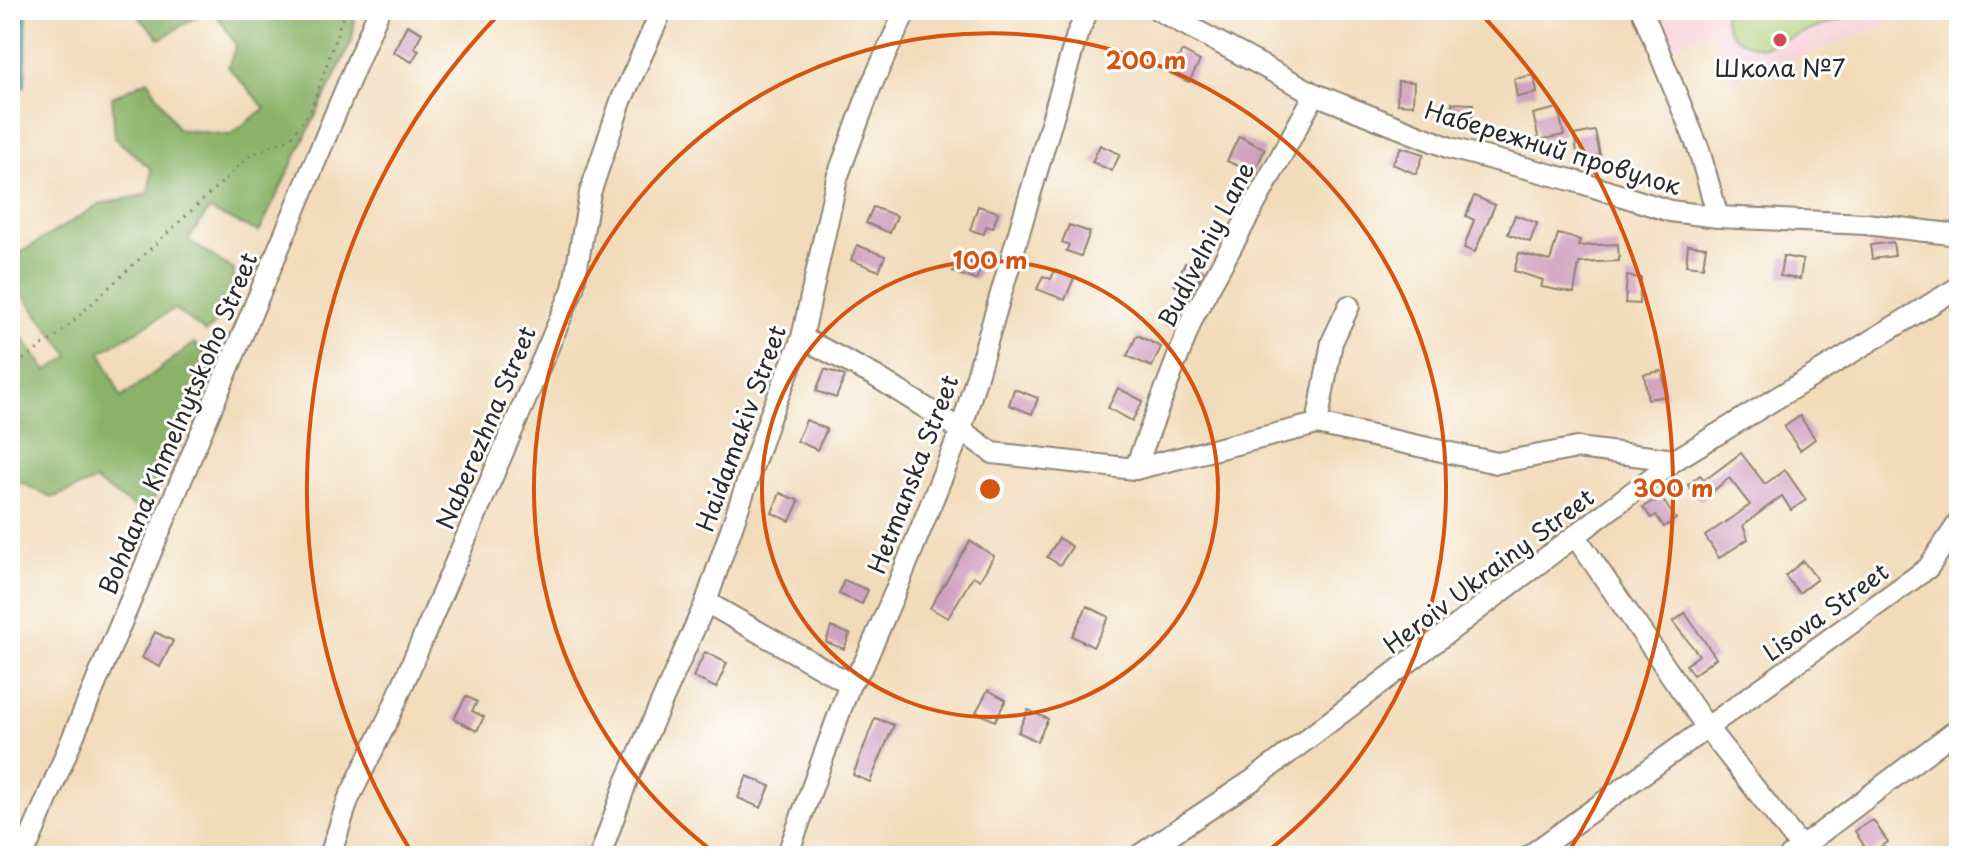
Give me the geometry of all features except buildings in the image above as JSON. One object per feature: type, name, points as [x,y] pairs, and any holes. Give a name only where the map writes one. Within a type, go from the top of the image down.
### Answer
[{"type":"street","name":"Bohdana Khmelnytskoho Street","points":[[23,856],[379,10]]},
{"type":"street","name":"Naberezhna Street","points":[[330,856],[348,800],[389,717],[573,289],[590,193],[621,101],[662,10]]},
{"type":"street","name":"Haidamakiv Street","points":[[600,856],[627,780],[706,602],[770,416],[802,338],[837,178],[871,86],[906,10]]},
{"type":"street","name":"Hetmanska Street","points":[[787,856],[850,684],[864,664],[961,430],[1077,35],[1088,10]]},
{"type":"street","name":"Набережний провулок","points":[[1158,10],[1315,94],[1450,148],[1575,181],[1670,211],[1718,217],[1866,224],[1959,235]]},
{"type":"street","points":[[1642,10],[1699,150],[1718,217]]},
{"type":"street","name":"BudIvelniy Lane","points":[[1135,469],[1193,317],[1315,94]]},
{"type":"street","name":"Heroiv Ukrainy Street","points":[[1138,856],[1253,780],[1675,460],[1959,287]]},
{"type":"street","points":[[1317,424],[1332,342],[1349,306]]},
{"type":"street","points":[[802,338],[875,376],[993,453],[1135,469],[1317,424],[1497,463],[1577,448],[1675,460]]},
{"type":"street","name":"Lisova Street","points":[[1529,856],[1928,568],[1959,522]]},
{"type":"street","points":[[1576,537],[1708,729],[1800,853],[1959,728]]},
{"type":"street","points":[[706,602],[850,684]]},
{"type":"path","points":[[10,369],[58,335],[251,155],[291,138],[312,108],[345,10]]},
{"type":"shaded area","name":"Школа №7","points":[[1651,10],[1924,10],[1731,83],[1710,31],[1666,49]]},
{"type":"green space","points":[[142,10],[208,10],[160,39],[140,18]]},
{"type":"green space","points":[[214,10],[356,10],[352,41],[259,232],[209,210],[188,240],[234,270],[232,309],[206,332],[174,309],[101,352],[121,398],[194,343],[217,365],[146,515],[95,481],[52,498],[20,482],[10,486],[10,321],[47,371],[70,356],[22,294],[10,259],[100,204],[149,194],[151,169],[115,138],[112,97],[148,80],[178,129],[230,135],[265,108],[228,67],[236,45]]},
{"type":"green space","points":[[1724,10],[1867,10],[1763,47],[1747,44],[1735,37],[1727,26]]},
{"type":"water","points":[[10,10],[27,10],[25,86],[10,93]]},
{"type":"place","name":"Школа №7","points":[[1780,40]]}]
